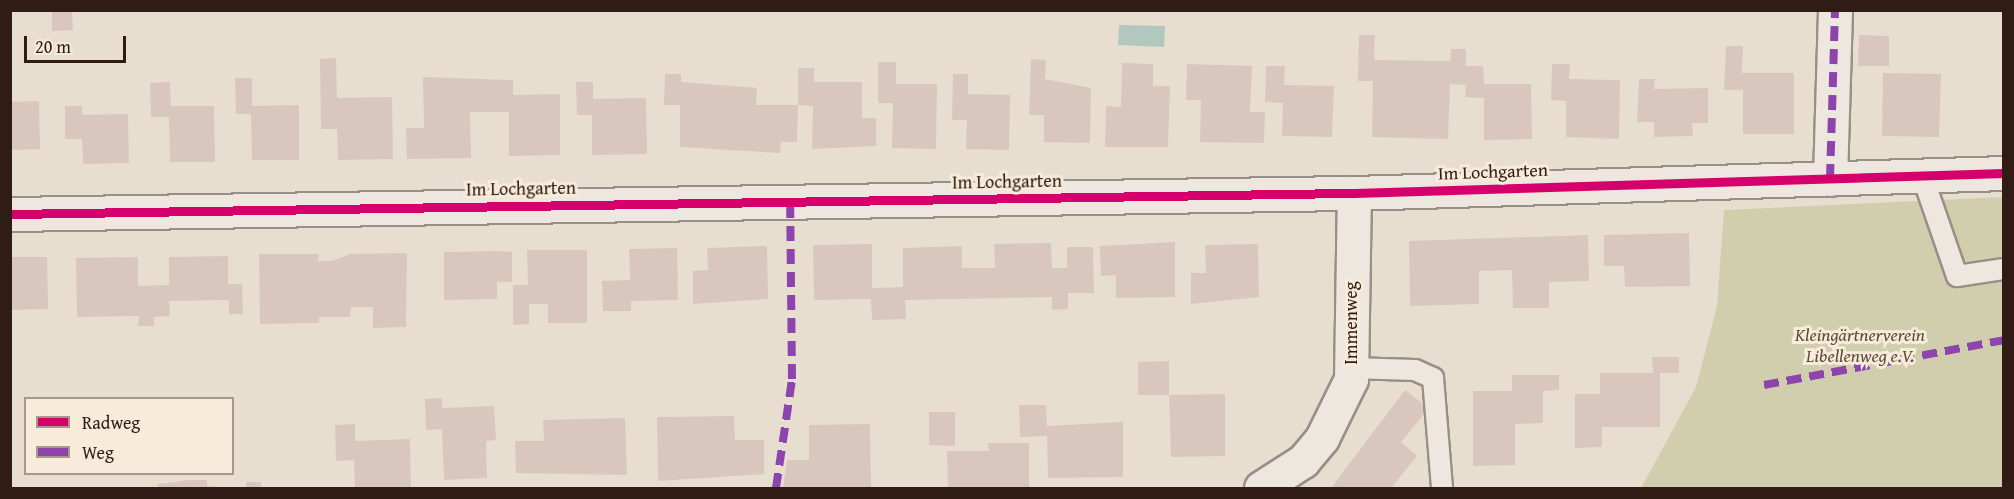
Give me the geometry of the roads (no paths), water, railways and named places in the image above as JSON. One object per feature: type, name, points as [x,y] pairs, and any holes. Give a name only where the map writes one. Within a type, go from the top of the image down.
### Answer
[{"type":"street","points":[[1830,178],[1835,10]]},
{"type":"street","name":"Im Lochgarten","points":[[10,214],[1354,193],[2004,173]]},
{"type":"street","name":"Immenweg","points":[[1261,489],[1303,462],[1322,438],[1339,409],[1351,368],[1354,193]]},
{"type":"lane","points":[[1922,175],[1957,276],[2004,269]]},
{"type":"lane","points":[[1351,368],[1415,370],[1433,378],[1442,489]]},
{"type":"park label","name":"Kleingärtnerverein Libellenweg e.V.","points":[[1860,346]]}]
